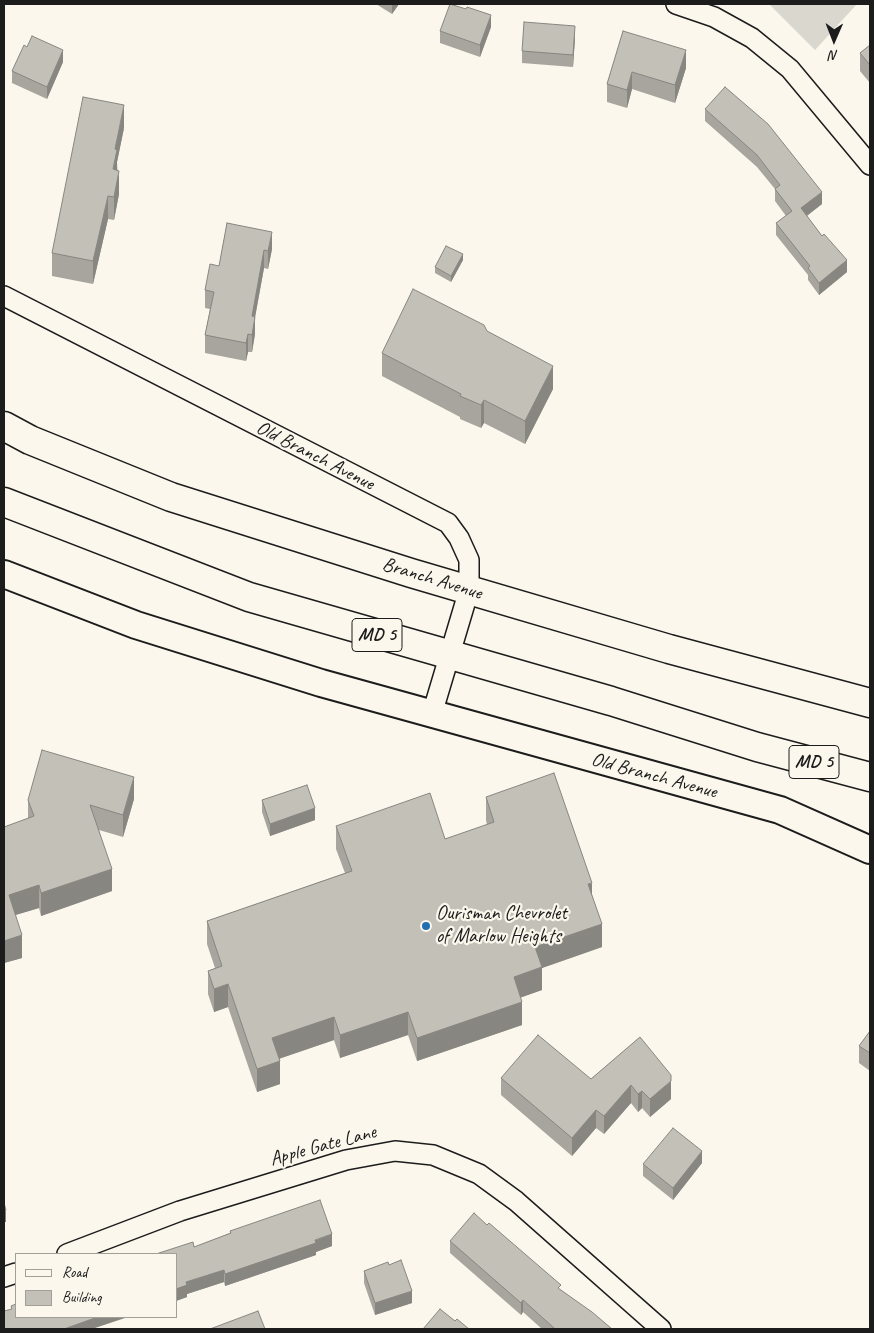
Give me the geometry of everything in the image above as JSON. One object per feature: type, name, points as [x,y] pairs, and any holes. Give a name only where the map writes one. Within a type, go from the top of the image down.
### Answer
[{"type":"highway","name":"Branch Avenue","points":[[4,426],[30,440],[170,497],[469,590],[670,649],[870,704]]},
{"type":"highway","name":"MD 5","points":[[4,502],[249,598],[610,701],[757,747],[870,777]]},
{"type":"highway","points":[[757,747],[870,792]]},
{"type":"street","points":[[676,4],[714,17],[752,38],[790,69],[870,165]]},
{"type":"street","name":"Old Branch Avenue","points":[[4,296],[448,523],[459,538],[469,560],[469,590],[432,714]]},
{"type":"street","name":"Old Branch Avenue","points":[[4,574],[136,625],[321,683],[780,810],[870,850]]},
{"type":"street","name":"Apple Gate Lane","points":[[70,1253],[180,1212],[346,1160],[395,1151],[433,1155],[479,1174],[516,1201],[661,1329]]},
{"type":"shaded area","points":[[769,4],[857,4],[815,50]]},
{"type":"building","points":[[450,4],[466,9],[467,7],[491,15],[480,45],[440,31]]},
{"type":"building","points":[[524,22],[575,26],[573,55],[522,51]]},
{"type":"building","points":[[623,31],[686,50],[675,85],[632,72],[627,90],[607,84]]},
{"type":"building","points":[[32,36],[63,50],[47,87],[12,71],[24,45],[27,47]]},
{"type":"building","points":[[870,45],[870,65],[860,53]]},
{"type":"building","points":[[725,87],[768,124],[822,192],[801,208],[822,236],[824,234],[847,260],[819,283],[808,268],[810,266],[776,223],[792,211],[775,189],[780,185],[757,155],[705,109]]},
{"type":"building","points":[[83,97],[124,105],[115,149],[117,150],[113,169],[119,171],[114,197],[108,196],[93,261],[52,253]]},
{"type":"building","points":[[227,223],[272,232],[268,251],[264,250],[252,316],[255,317],[252,335],[248,334],[246,343],[205,335],[214,292],[205,290],[210,264],[219,266]]},
{"type":"building","points":[[446,246],[463,254],[451,276],[435,267]]},
{"type":"building","points":[[413,289],[484,325],[487,331],[553,366],[525,421],[484,400],[481,405],[460,396],[461,394],[382,353]]},
{"type":"building","points":[[42,750],[134,777],[123,815],[90,805],[112,869],[41,893],[39,885],[9,895],[22,935],[4,941],[4,827],[34,816],[28,800]]},
{"type":"building","name":"Ourisman Chevrolet of Marlow Heights","points":[[554,773],[592,883],[588,884],[602,924],[535,947],[542,967],[514,977],[522,1002],[417,1038],[408,1012],[340,1035],[334,1017],[272,1038],[280,1061],[257,1069],[228,984],[214,989],[208,971],[222,966],[207,921],[352,871],[336,826],[430,793],[445,839],[494,822],[486,797]]},
{"type":"building","points":[[307,785],[315,808],[270,824],[262,800]]},
{"type":"building","points":[[870,1031],[870,1053],[859,1046]]},
{"type":"building","points":[[538,1035],[591,1079],[640,1037],[671,1075],[671,1081],[650,1099],[642,1091],[638,1094],[631,1085],[604,1116],[596,1110],[572,1138],[501,1078]]},
{"type":"building","points":[[673,1128],[702,1151],[673,1188],[643,1164]]},
{"type":"building","points":[[320,1200],[332,1234],[315,1240],[316,1243],[225,1274],[224,1270],[186,1282],[187,1285],[178,1288],[178,1253],[159,1253],[193,1242],[194,1247],[231,1233],[230,1231]]},
{"type":"building","points":[[474,1213],[487,1225],[489,1223],[561,1285],[558,1288],[612,1329],[553,1329],[523,1300],[521,1303],[450,1241]]},
{"type":"building","points":[[401,1260],[412,1291],[375,1303],[364,1271],[388,1262],[389,1265]]},
{"type":"building","points":[[15,1304],[15,1318],[95,1318],[64,1329],[4,1329],[4,1311],[12,1309],[11,1306]]},
{"type":"building","points":[[440,1309],[455,1321],[457,1319],[469,1329],[423,1329]]},
{"type":"building","points":[[258,1311],[265,1329],[210,1329]]},
{"type":"place","name":"Ourisman Chevrolet of Marlow Heights","points":[[426,926]]}]
